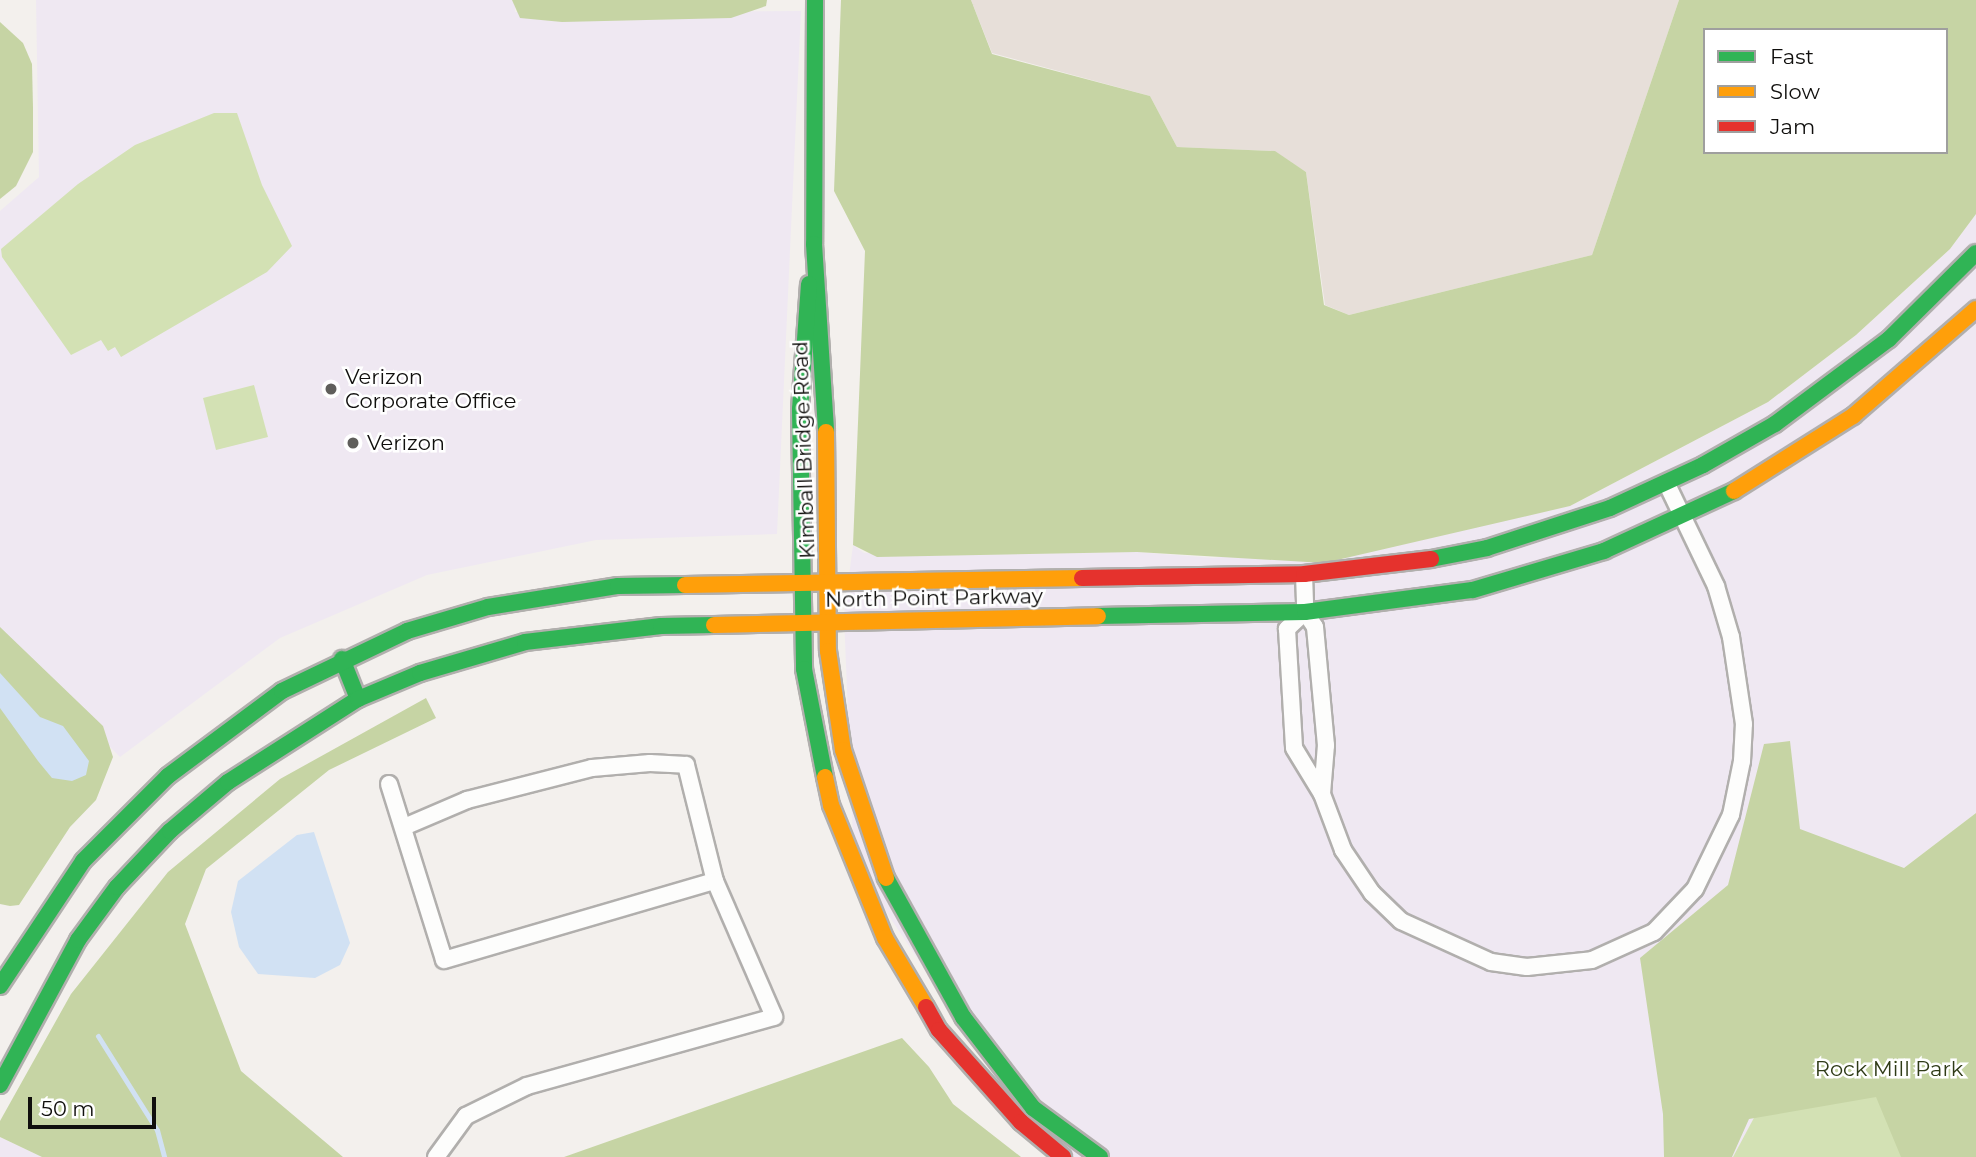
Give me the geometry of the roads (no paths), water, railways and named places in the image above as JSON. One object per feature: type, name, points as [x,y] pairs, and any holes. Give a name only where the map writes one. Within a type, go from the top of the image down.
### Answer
[{"type":"street","name":"Kimball Bridge Road","points":[[815,0],[814,244],[822,322],[827,621],[833,702],[849,773],[872,843],[910,928],[962,1017],[1033,1108],[1100,1157]]},
{"type":"street","name":"Kimball Bridge Road","points":[[814,244],[802,334],[803,621],[807,694],[818,756],[838,828],[880,927],[939,1030],[1021,1122],[1063,1157]]},
{"type":"street","name":"North Point Parkway","points":[[0,986],[56,896],[132,807],[226,729],[342,659],[407,631],[534,597],[618,586],[828,579],[1304,575],[1411,563],[1487,548],[1578,520],[1667,484],[1775,424],[1857,366],[1976,253]]},
{"type":"street","name":"North Point Parkway","points":[[2,1074],[63,963],[139,861],[228,782],[358,699],[458,660],[554,637],[662,626],[1305,612],[1431,598],[1515,580],[1604,551],[1684,517],[1778,466],[1853,416],[1976,309]]},
{"type":"street","points":[[1305,612],[1287,629],[1294,748],[1322,794],[1343,849],[1372,893],[1401,922],[1490,962],[1560,966],[1592,960],[1654,932],[1683,904],[1705,871],[1731,815],[1742,761],[1744,724],[1731,637],[1716,586],[1667,484]]},
{"type":"street","points":[[1304,575],[1305,612],[1315,627],[1326,745],[1322,794]]},
{"type":"street","points":[[342,659],[358,699]]},
{"type":"street","points":[[404,827],[467,800],[592,768],[650,763],[687,765],[715,881],[774,1017],[527,1086],[467,1116],[436,1157]]},
{"type":"street","points":[[389,784],[444,960],[715,881]]},
{"type":"water","points":[[0,673],[40,717],[63,726],[89,761],[86,775],[72,781],[52,778],[0,708]]},
{"type":"water","points":[[314,832],[350,943],[340,965],[315,978],[258,974],[239,947],[231,912],[238,881],[297,835]]},
{"type":"waterway","points":[[98,1036],[157,1130],[164,1157]]},
{"type":"place","name":"Verizon Corporate Office","points":[[331,389]]},
{"type":"place","name":"Verizon","points":[[353,443]]},
{"type":"park label","name":"Rock Mill Park","points":[[1889,1069]]}]
